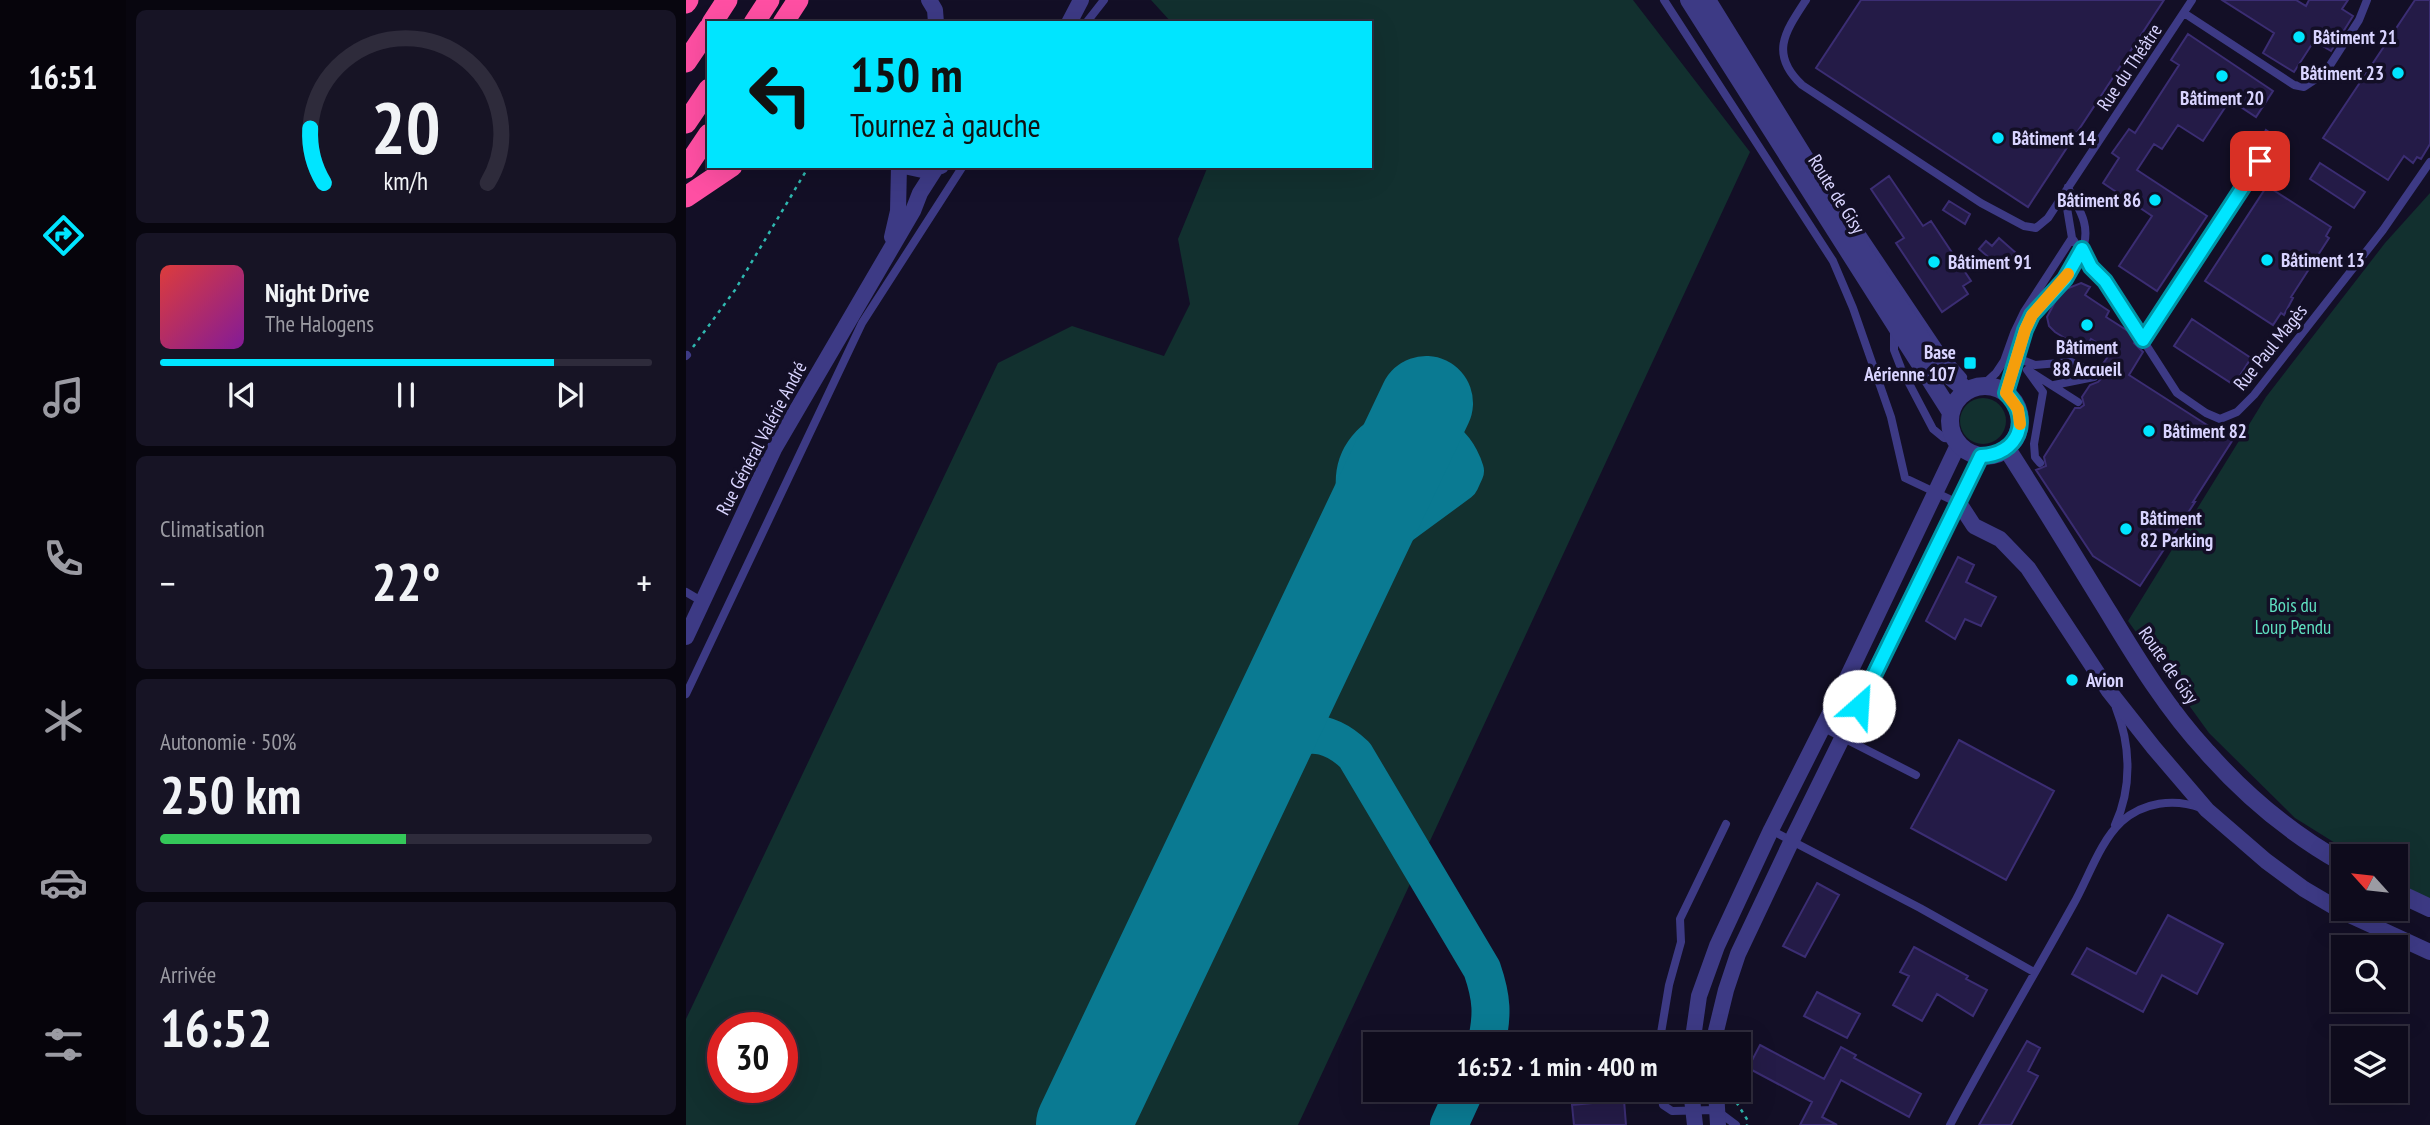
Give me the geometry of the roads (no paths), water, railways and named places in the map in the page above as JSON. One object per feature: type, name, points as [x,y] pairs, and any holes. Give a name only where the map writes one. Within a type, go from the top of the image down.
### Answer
[{"type":"highway","points":[[713,21],[727,0]]},
{"type":"highway","points":[[755,21],[769,0]]},
{"type":"highway","points":[[784,21],[798,0]]},
{"type":"highway","points":[[799,21],[811,0]]},
{"type":"highway","points":[[686,62],[707,31]]},
{"type":"highway","points":[[686,123],[707,92]]},
{"type":"highway","points":[[686,168],[707,137]]},
{"type":"highway","points":[[686,197],[729,168]]},
{"type":"street","points":[[923,0],[927,14],[925,21]]},
{"type":"street","points":[[929,0],[936,21]]},
{"type":"street","points":[[1070,21],[1081,0]]},
{"type":"street","name":"Route de Gisy","points":[[1689,0],[1950,411]]},
{"type":"street","name":"Route de Gisy","points":[[1707,0],[1869,262],[1942,370],[1974,388]]},
{"type":"street","name":"Rue Général Valérie André","points":[[882,264],[894,233],[901,168]]},
{"type":"street","points":[[912,168],[928,171],[936,168]]},
{"type":"street","name":"Rue Général Valérie André","points":[[686,637],[775,449],[913,211],[920,193],[938,168]]},
{"type":"street","points":[[1994,386],[2006,393],[2018,409],[2020,421],[2018,432],[2007,449],[1997,454],[1981,456],[1965,451],[1956,442],[1949,423],[1950,411],[1959,396],[1974,388],[1994,386]]},
{"type":"street","points":[[1694,1032],[1699,996],[1717,946],[1935,493],[1956,442]]},
{"type":"street","name":"Route de Gisy","points":[[2007,449],[2138,661],[2206,752],[2278,817],[2331,856]]},
{"type":"street","points":[[1717,1032],[1726,990],[1738,954],[1981,456]]},
{"type":"street","points":[[1959,503],[1974,526],[2000,539],[2028,568],[2109,691],[2207,810],[2266,861],[2304,889],[2343,912],[2430,952]]},
{"type":"street","points":[[2408,898],[2430,908]]},
{"type":"lane","points":[[1088,21],[1104,0]]},
{"type":"lane","points":[[1664,0],[1833,261],[1853,308],[1891,417],[1905,478],[1959,503]]},
{"type":"lane","points":[[1716,0],[1827,181],[1941,353],[1974,388],[1996,373],[2004,361],[2024,312],[2072,238],[2067,208],[2068,187]]},
{"type":"lane","points":[[1806,0],[1790,24],[1783,41],[1782,53],[1785,65],[1802,85],[1981,203],[2024,226],[2036,228],[2042,223],[2068,187]]},
{"type":"lane","name":"Rue du Théâtre","points":[[2068,187],[2192,0]]},
{"type":"lane","points":[[2184,13],[2294,85],[2304,87],[2325,73],[2360,20],[2367,0]]},
{"type":"lane","points":[[2143,340],[2260,161]]},
{"type":"lane","name":"Rue Paul Magès","points":[[2072,238],[2082,249],[2091,267],[2105,281],[2177,393],[2191,404],[2220,419],[2237,412],[2254,395],[2383,230],[2430,162]]},
{"type":"lane","points":[[686,694],[862,323],[961,168]]},
{"type":"lane","points":[[2006,393],[2032,315],[2065,279],[2082,249],[2084,222],[2068,187]]},
{"type":"lane","points":[[1894,324],[1894,350],[1900,368],[1933,429],[1944,438],[1956,442]]},
{"type":"lane","points":[[2004,361],[2035,365],[2071,362],[2095,376],[2053,385]]},
{"type":"lane","points":[[2016,362],[2078,402]]},
{"type":"lane","points":[[2027,370],[2043,392],[2034,444],[2035,457],[2040,463]]},
{"type":"lane","points":[[686,592],[703,602]]},
{"type":"lane","points":[[1950,1125],[2075,903],[2111,834],[2124,801],[2127,760],[2125,738],[2109,691]]},
{"type":"lane","points":[[1822,727],[1916,775]]},
{"type":"lane","points":[[2111,834],[2139,809],[2156,804],[2186,802],[2207,810]]},
{"type":"lane","points":[[1660,1032],[1681,942],[1679,919],[1726,824]]},
{"type":"lane","points":[[1771,830],[2034,972]]},
{"type":"lane","points":[[1662,1102],[1672,1111],[1694,1118],[1717,1118],[1736,1125]]},
{"type":"place","name":"Bâtiment 21","points":[[2299,37]]},
{"type":"place","name":"Bâtiment 23","points":[[2398,73]]},
{"type":"place","name":"Bâtiment 20","points":[[2222,76]]},
{"type":"place","name":"Bâtiment 14","points":[[1998,138]]},
{"type":"place","name":"Bâtiment 86","points":[[2155,200]]},
{"type":"place","name":"Bâtiment 13","points":[[2267,260]]},
{"type":"place","name":"Bâtiment 91","points":[[1934,262]]},
{"type":"place","name":"Bâtiment 88 Accueil","points":[[2087,325]]},
{"type":"place","name":"Base Aérienne 107","points":[[1970,363]]},
{"type":"place","name":"Bâtiment 82","points":[[2149,431]]},
{"type":"place","name":"Bâtiment 82 Parking","points":[[2126,529]]},
{"type":"place","name":"Avion","points":[[2072,680]]},
{"type":"park label","name":"Bois du Loup Pendu","points":[[2293,616]]}]
